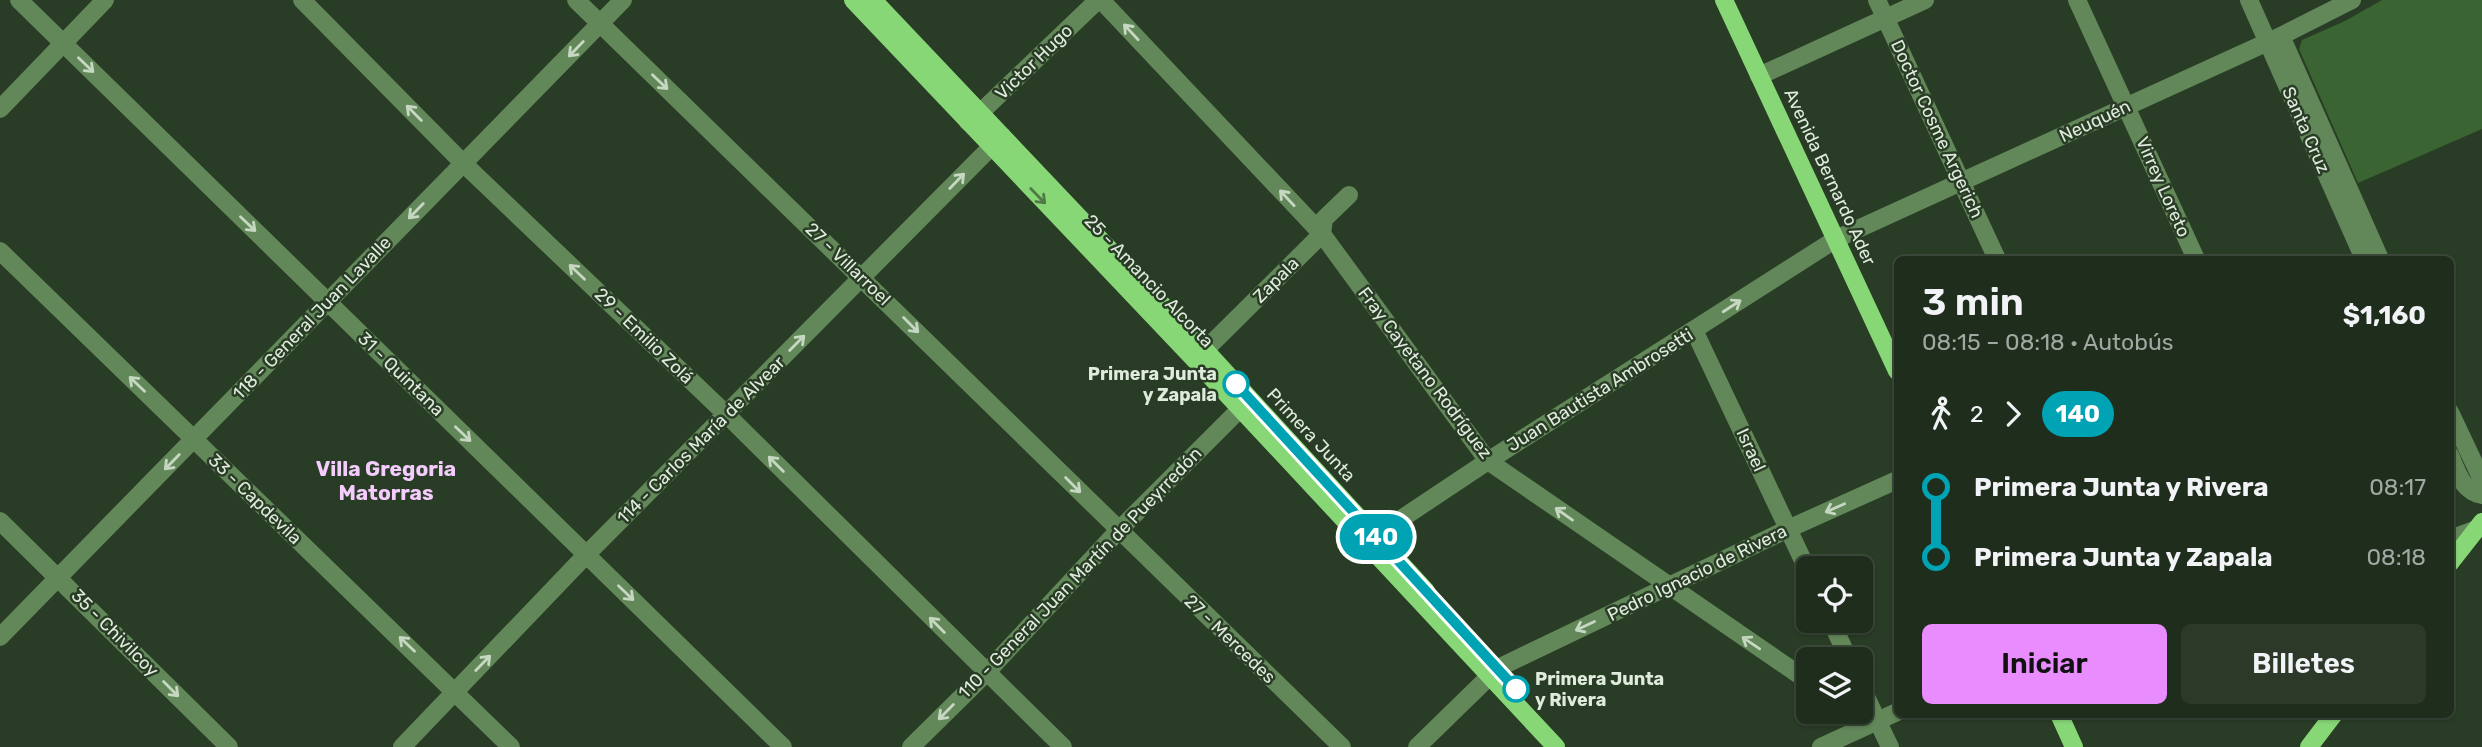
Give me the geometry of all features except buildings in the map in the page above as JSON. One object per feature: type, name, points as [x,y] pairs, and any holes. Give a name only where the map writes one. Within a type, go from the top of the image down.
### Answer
[{"type":"main road","points":[[853,0],[975,117]]},
{"type":"main road","name":"Primera Junta","points":[[873,0],[996,141],[1200,355],[1493,672],[1571,747]]},
{"type":"main road","name":"Avenida Bernardo Ader","points":[[1724,0],[1894,365]]},
{"type":"main road","points":[[2454,558],[2479,526]]},
{"type":"main road","points":[[1493,672],[1556,747]]},
{"type":"main road","points":[[2061,718],[2074,747]]},
{"type":"main road","points":[[2309,747],[2331,718]]},
{"type":"street","name":"31 - Quintana","points":[[19,0],[783,747]]},
{"type":"street","points":[[0,109],[106,0]]},
{"type":"street","name":"29 - Emilio Zolá","points":[[302,0],[463,163],[727,415],[1063,747]]},
{"type":"street","name":"27 - Villarroel","points":[[576,0],[1119,530]]},
{"type":"street","name":"118 - General Juan Lavalle","points":[[0,637],[623,0]]},
{"type":"street","name":"Victor Hugo","points":[[975,117],[1099,0]]},
{"type":"street","name":"Fray Cayetano Rodríguez","points":[[1099,0],[1322,234],[1488,460],[1796,673]]},
{"type":"street","name":"Doctor Cosme Argerich","points":[[1877,0],[1996,256]]},
{"type":"street","points":[[1759,76],[1925,0]]},
{"type":"street","name":"Virrey Loreto","points":[[2077,0],[2195,256]]},
{"type":"street","name":"Santa Cruz","points":[[2249,0],[2274,39],[2379,256]]},
{"type":"street","name":"Neuquén","points":[[1836,239],[2274,39],[2352,0]]},
{"type":"street","name":"Santa Cruz","points":[[2274,39],[2363,256]]},
{"type":"street","name":"114 - Carlos María de Alvear","points":[[402,747],[586,555],[996,141]]},
{"type":"street","name":"Zapala","points":[[1200,355],[1322,234],[1325,219],[1349,195]]},
{"type":"street","name":"Juan Bautista Ambrosetti","points":[[1370,540],[1488,460],[1836,239]]},
{"type":"street","name":"33 - Capdevila","points":[[0,251],[511,747]]},
{"type":"street","name":"Israel","points":[[1693,330],[1801,556]]},
{"type":"street","name":"110 - General Juan Martín de Pueyrredón","points":[[911,747],[986,673],[1119,530],[1246,405]]},
{"type":"street","points":[[2454,420],[2482,480]]},
{"type":"street","points":[[2454,465],[2462,484],[2471,493],[2482,495]]},
{"type":"street","name":"Pedro Ignacio de Rivera","points":[[1418,747],[1493,672],[1788,529],[1894,481]]},
{"type":"street","name":"35 - Chivilcoy","points":[[0,521],[229,747]]},
{"type":"street","points":[[2454,537],[2479,526]]},
{"type":"street","name":"27 - Mercedes","points":[[1119,530],[1342,747]]},
{"type":"street","points":[[1873,711],[1890,747]]},
{"type":"street","points":[[1821,747],[1894,713]]},
{"type":"street","points":[[1873,718],[1878,721]]},
{"type":"green space","points":[[2382,0],[2482,0],[2482,129],[2358,183],[2299,49],[2302,40],[2345,21]]},
{"type":"bus line","name":"140","points":[[1236,384],[1516,689]]},
{"type":"place","name":"Primera Junta y Zapala","points":[[1236,384]]},
{"type":"place","name":"Primera Junta y Rivera","points":[[1516,689]]},
{"type":"district","name":"Villa Gregoria Matorras","points":[[386,480]]}]
